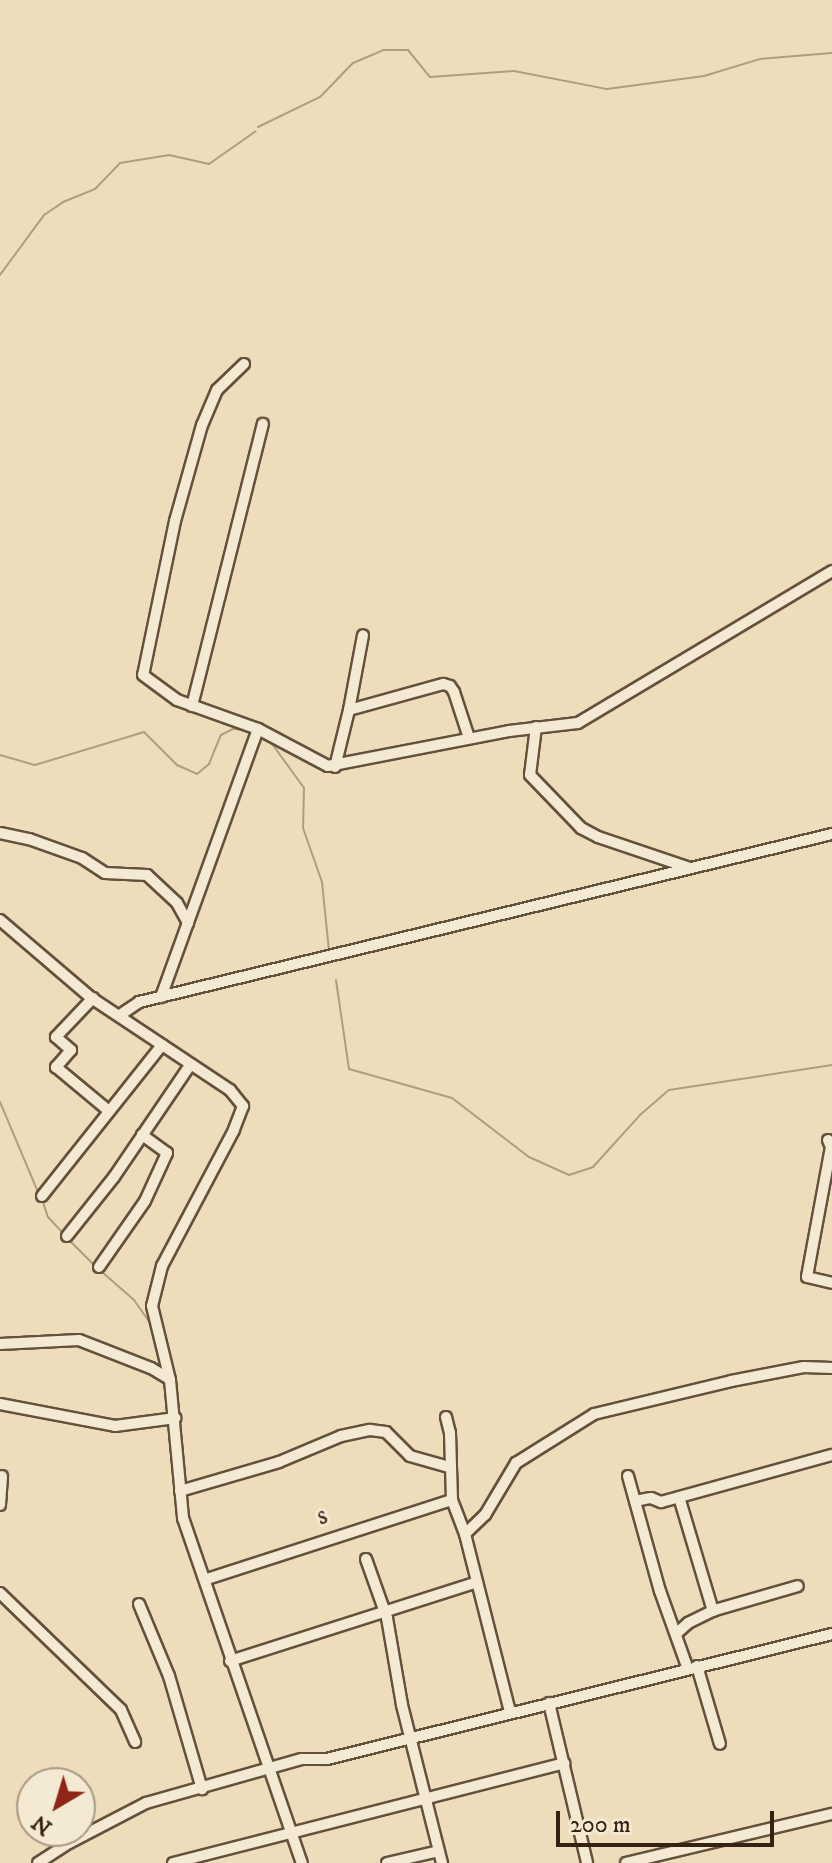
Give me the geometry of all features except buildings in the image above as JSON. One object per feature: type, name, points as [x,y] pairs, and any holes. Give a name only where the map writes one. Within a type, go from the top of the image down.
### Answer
[{"type":"street","points":[[244,364],[217,390],[202,425],[175,521],[143,663],[147,679],[192,706],[258,729],[322,764],[335,767],[469,738],[567,725],[590,717],[832,571]]},
{"type":"street","points":[[192,706],[263,424]]},
{"type":"street","points":[[335,767],[363,635]]},
{"type":"street","points":[[349,710],[443,684],[450,686],[454,692],[469,738]]},
{"type":"street","points":[[536,727],[530,775],[581,828],[608,841],[690,868]]},
{"type":"street","points":[[161,997],[258,729]]},
{"type":"street","points":[[0,833],[29,839],[82,858],[105,873],[147,875],[177,903],[188,923]]},
{"type":"street","points":[[120,1015],[132,1005],[161,997],[832,834]]},
{"type":"street","points":[[0,920],[93,998],[235,1095],[243,1110],[155,1283],[152,1306],[170,1380],[183,1518],[207,1579],[230,1661],[302,1863]]},
{"type":"street","points":[[93,998],[56,1037],[71,1050],[56,1067],[109,1111]]},
{"type":"street","points":[[42,1196],[162,1045]]},
{"type":"street","points":[[67,1236],[190,1065]]},
{"type":"street","points":[[99,1267],[145,1201],[167,1153],[142,1135]]},
{"type":"street","points":[[828,1140],[831,1147],[807,1277],[832,1283]]},
{"type":"street","points":[[0,1344],[79,1340],[151,1368],[170,1380]]},
{"type":"street","points":[[465,1534],[485,1515],[516,1463],[594,1414],[731,1381],[804,1367],[832,1368]]},
{"type":"street","points":[[0,1404],[115,1426],[175,1418]]},
{"type":"street","points":[[446,1417],[450,1433],[452,1500],[465,1534],[510,1712]]},
{"type":"street","points":[[180,1491],[279,1462],[341,1436],[370,1430],[386,1432],[410,1456],[449,1467]]},
{"type":"street","points":[[635,1501],[679,1497],[832,1455]]},
{"type":"street","points":[[0,1505],[2,1476]]},
{"type":"street","points":[[628,1476],[660,1591],[720,1744]]},
{"type":"street","points":[[679,1497],[713,1611]]},
{"type":"street","name":"s","points":[[207,1579],[452,1500]]},
{"type":"street","points":[[366,1559],[383,1610],[442,1863]]},
{"type":"street","points":[[230,1661],[477,1582]]},
{"type":"street","points":[[677,1633],[688,1623],[713,1611],[798,1586]]},
{"type":"street","points":[[0,1593],[121,1710],[135,1742]]},
{"type":"street","points":[[139,1604],[169,1676],[202,1789]]},
{"type":"street","points":[[38,1863],[138,1807],[302,1759],[327,1759],[832,1634]]},
{"type":"street","points":[[549,1703],[587,1863]]},
{"type":"street","points":[[173,1863],[564,1763]]},
{"type":"street","points":[[626,1863],[832,1814]]},
{"type":"street","points":[[387,1863],[439,1851]]},
{"type":"waterway","points":[[258,127],[320,97],[353,63],[383,50],[408,50],[430,77],[514,71],[607,89],[704,76],[760,59],[832,53]]},
{"type":"waterway","points":[[0,275],[44,215],[63,202],[95,189],[120,163],[169,155],[209,164],[256,131]]},
{"type":"waterway","points":[[0,755],[35,765],[144,732],[177,765],[197,774],[209,764],[221,735],[233,729],[247,730]]},
{"type":"waterway","points":[[270,741],[304,788],[303,828],[322,882],[329,951]]},
{"type":"waterway","points":[[336,980],[349,1069],[452,1098],[529,1157],[569,1175],[593,1167],[640,1115],[669,1090],[832,1065]]},
{"type":"waterway","points":[[0,1102],[38,1192]]},
{"type":"waterway","points":[[42,1199],[48,1217],[64,1234]]},
{"type":"waterway","points":[[70,1241],[94,1265]]},
{"type":"waterway","points":[[102,1272],[134,1300],[151,1324]]}]
